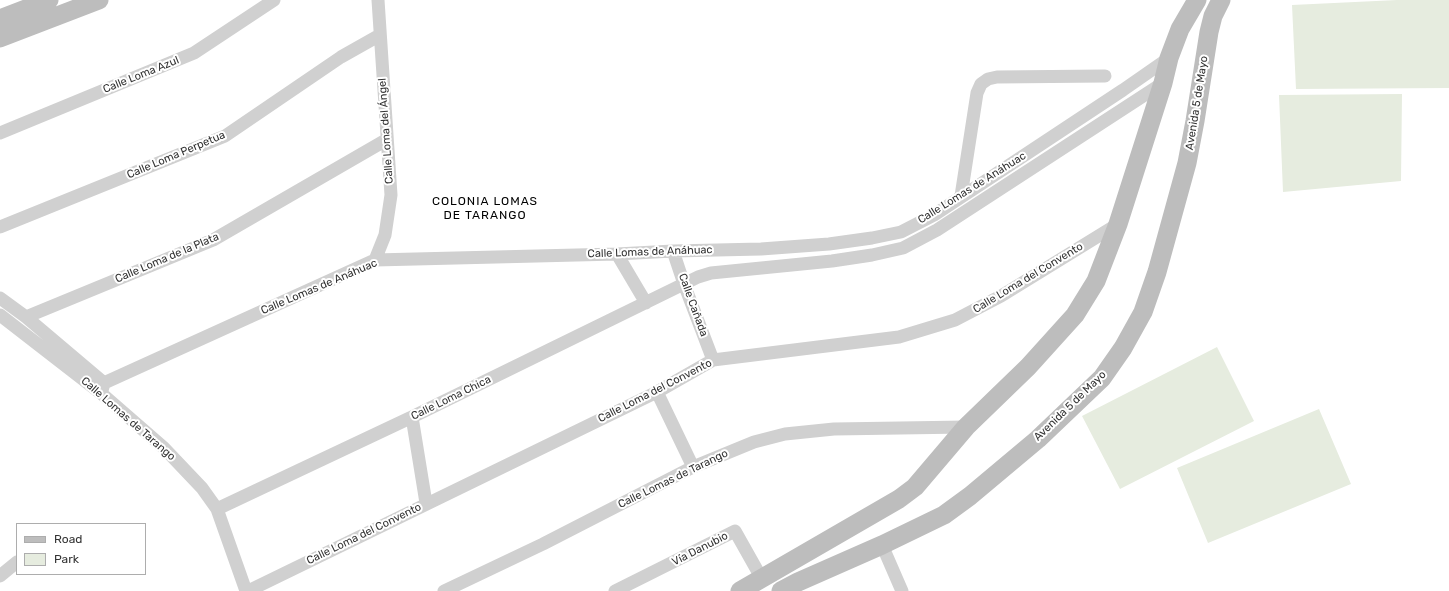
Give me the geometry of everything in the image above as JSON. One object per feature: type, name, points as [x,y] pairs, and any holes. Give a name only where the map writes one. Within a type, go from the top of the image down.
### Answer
[{"type":"main road","points":[[0,19],[49,0]]},
{"type":"main road","points":[[0,38],[99,0]]},
{"type":"main road","points":[[740,591],[899,499],[914,487],[928,473],[966,427],[1028,367],[1075,315],[1096,281],[1118,224],[1163,83],[1169,58],[1180,29],[1198,0]]},
{"type":"main road","points":[[1163,83],[1196,20],[1214,0]]},
{"type":"main road","name":"Avenida 5 de Mayo","points":[[781,591],[944,515],[970,496],[1038,439],[1102,378],[1123,348],[1143,312],[1157,272],[1187,163],[1209,32],[1213,16],[1221,0]]},
{"type":"street","name":"Calle Loma Azul","points":[[0,133],[194,53],[274,0]]},
{"type":"street","name":"Calle Loma del Ángel","points":[[375,260],[385,235],[391,196],[386,140],[378,0]]},
{"type":"street","name":"Calle Loma Perpetua","points":[[0,227],[225,136],[341,57],[380,35]]},
{"type":"street","name":"Calle Lomas de Anáhuac","points":[[103,388],[375,260],[761,249],[829,244],[901,232],[934,215],[1169,58]]},
{"type":"street","points":[[961,196],[977,93],[981,84],[988,79],[997,77],[1105,76]]},
{"type":"street","name":"Calle Lomas de Anáhuac","points":[[684,284],[698,277],[711,273],[872,256],[903,248],[937,230],[1163,83]]},
{"type":"street","name":"Calle Loma de la Plata","points":[[26,317],[213,240],[386,140]]},
{"type":"street","name":"Calle Loma del Convento","points":[[247,591],[657,392],[713,360],[899,337],[955,320],[1001,296],[1118,224]]},
{"type":"street","name":"Calle Cañada","points":[[673,251],[713,360]]},
{"type":"street","points":[[617,254],[646,303]]},
{"type":"street","name":"Calle Loma Chica","points":[[217,509],[412,417],[684,284]]},
{"type":"street","points":[[0,298],[26,317],[103,388]]},
{"type":"street","name":"Calle Lomas de Tarango","points":[[0,315],[103,388],[202,488],[217,509],[247,591]]},
{"type":"street","points":[[657,392],[693,467]]},
{"type":"street","points":[[412,417],[426,503]]},
{"type":"street","name":"Calle Lomas de Tarango","points":[[444,591],[543,544],[693,467],[754,442],[785,434],[834,429],[966,427]]},
{"type":"street","name":"Vía Danubio","points":[[616,591],[735,531],[762,579]]},
{"type":"street","points":[[882,545],[902,591]]},
{"type":"street","points":[[0,576],[16,563]]},
{"type":"green space","points":[[1397,0],[1449,0],[1449,88],[1296,89],[1292,5]]},
{"type":"green space","points":[[1402,94],[1401,181],[1283,192],[1279,95]]},
{"type":"green space","points":[[1217,347],[1254,421],[1120,489],[1082,416]]},
{"type":"green space","points":[[1319,409],[1351,484],[1208,543],[1177,468]]},
{"type":"district","name":"COLONIA LOMAS DE TARANGO","points":[[485,209]]}]
